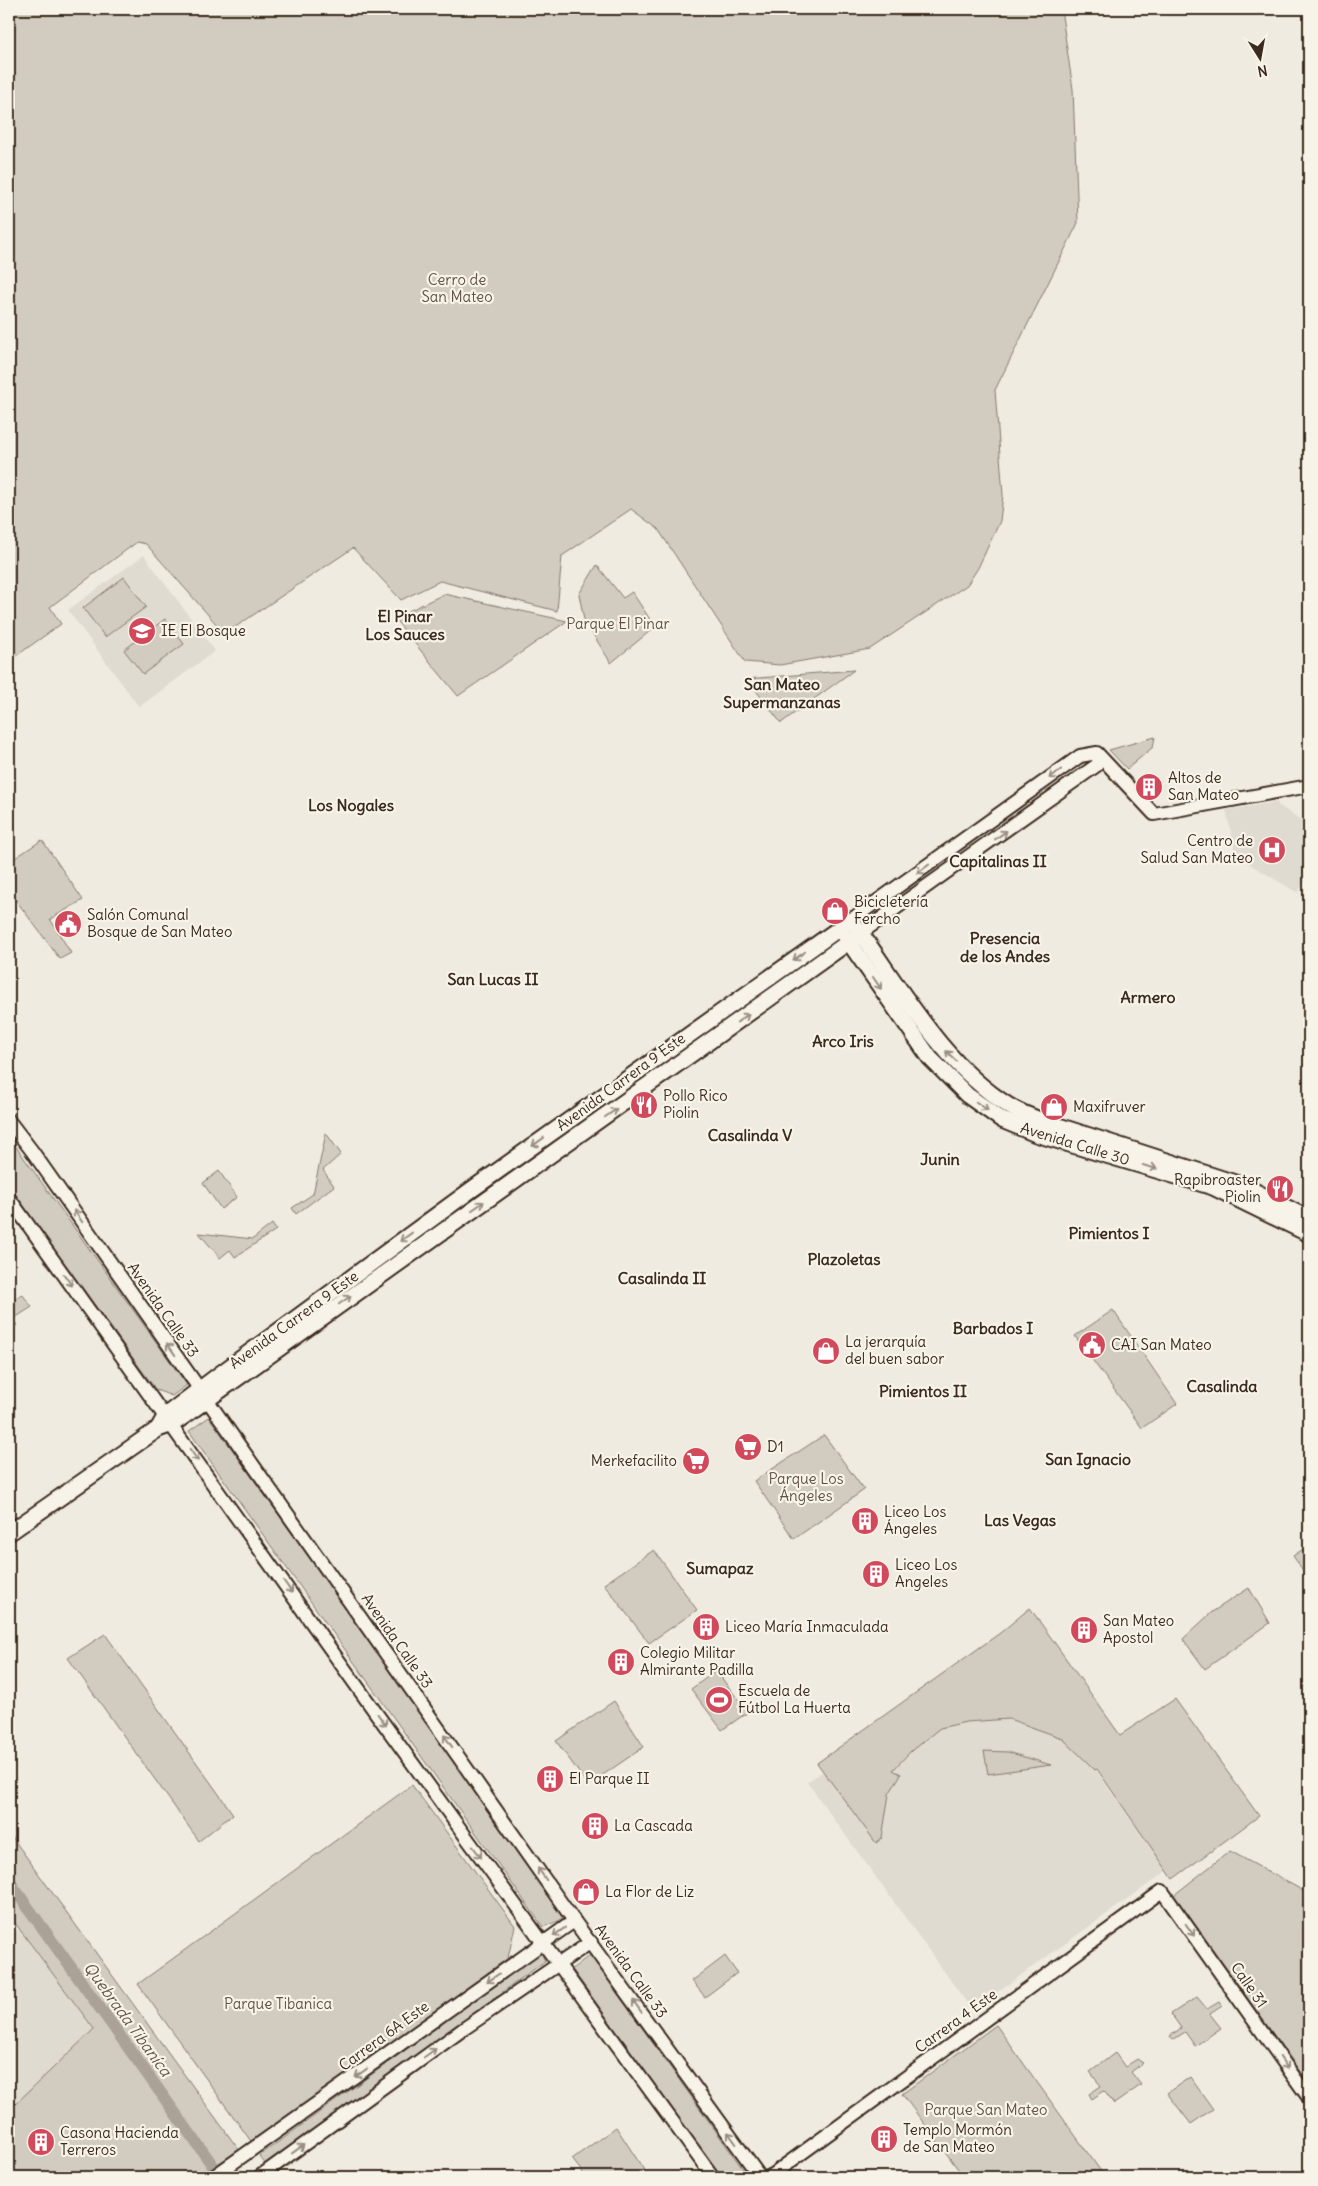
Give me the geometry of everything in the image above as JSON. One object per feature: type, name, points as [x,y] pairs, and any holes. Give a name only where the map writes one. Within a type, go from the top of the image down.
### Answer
[{"type":"main road","points":[[845,924],[855,938]]},
{"type":"main road","name":"Avenida Carrera 9 Este","points":[[9,1534],[165,1423],[471,1190],[845,924]]},
{"type":"main road","name":"Avenida Carrera 9 Este","points":[[203,1394],[855,938]]},
{"type":"main road","name":"Avenida Calle 30","points":[[855,938],[947,1053],[988,1092],[1010,1107],[1040,1120],[1244,1186],[1309,1219]]},
{"type":"main road","name":"Avenida Calle 30","points":[[855,938],[930,1058],[967,1095],[1002,1120],[1036,1134],[1213,1187],[1309,1234]]},
{"type":"street","points":[[1099,755],[1154,814],[1309,786]]},
{"type":"street","name":"Avenida Carrera 9 Este","points":[[845,924],[1080,756],[1099,755],[1097,765],[1022,821],[855,938]]},
{"type":"street","name":"Avenida Calle 33","points":[[9,1121],[574,1921],[760,2177]]},
{"type":"street","points":[[9,1198],[165,1423],[713,2177]]},
{"type":"street","name":"Calle 31","points":[[1162,1891],[1309,2098]]},
{"type":"street","name":"Carrera 4 Este","points":[[769,2177],[1162,1891]]},
{"type":"street","name":"Carrera 6A Este","points":[[212,2177],[574,1921]]},
{"type":"street","points":[[259,2177],[591,1942]]},
{"type":"shaded area","name":"IE El Bosque","points":[[144,555],[215,651],[139,707],[68,610]]},
{"type":"shaded area","name":"Centro de Salud San Mateo","points":[[1277,802],[1278,805],[1309,825],[1309,873],[1298,893],[1236,856],[1226,810]]},
{"type":"shaded area","points":[[1000,1633],[1167,1871],[972,2010],[807,1782],[823,1771],[817,1763]]},
{"type":"shaded area","points":[[19,1929],[94,2029],[9,2111],[9,1936]]},
{"type":"green space","name":"Cerro de San Mateo","points":[[9,9],[1061,9],[1073,89],[1078,223],[995,390],[1003,495],[1000,521],[978,568],[967,585],[870,649],[780,665],[745,662],[658,529],[631,509],[562,556],[557,611],[440,581],[401,600],[353,548],[225,634],[146,544],[137,542],[50,607],[61,624],[9,661]]},
{"type":"green space","name":"Parque El Pinar","points":[[597,565],[623,598],[632,592],[655,627],[611,663],[584,620],[579,594]]},
{"type":"green space","points":[[124,577],[146,607],[105,637],[83,608]]},
{"type":"green space","name":"Parque El Pinar","points":[[444,594],[567,621],[458,696],[394,618]]},
{"type":"green space","points":[[165,619],[184,644],[143,674],[124,650]]},
{"type":"green space","points":[[854,670],[781,723],[747,679]]},
{"type":"green space","points":[[1155,737],[1153,747],[1127,769],[1109,750]]},
{"type":"green space","points":[[42,840],[83,900],[50,919],[71,953],[60,959],[9,891],[9,862]]},
{"type":"green space","points":[[326,1133],[341,1154],[323,1170],[334,1186],[296,1214],[292,1208],[313,1194]]},
{"type":"green space","points":[[9,1137],[187,1385],[172,1396],[156,1390],[9,1186]]},
{"type":"green space","points":[[219,1171],[237,1197],[221,1209],[203,1183]]},
{"type":"green space","points":[[272,1224],[276,1230],[235,1257],[230,1250],[220,1258],[199,1233],[253,1239]]},
{"type":"green space","points":[[22,1294],[32,1307],[13,1319],[17,1325],[9,1331],[9,1302]]},
{"type":"green space","points":[[1113,1310],[1177,1404],[1142,1428],[1075,1336]]},
{"type":"green space","points":[[209,1417],[566,1918],[543,1927],[189,1431]]},
{"type":"green space","name":"Parque Los Ángeles","points":[[824,1435],[864,1490],[794,1539],[754,1481]]},
{"type":"green space","points":[[1309,1545],[1309,1579],[1293,1556]]},
{"type":"green space","points":[[654,1550],[697,1610],[649,1643],[604,1584]]},
{"type":"green space","points":[[1249,1588],[1270,1623],[1205,1669],[1183,1639],[1212,1612]]},
{"type":"green space","points":[[1030,1608],[1120,1735],[1175,1699],[1259,1816],[1173,1879],[1097,1769],[1095,1770],[1062,1738],[1009,1719],[966,1722],[940,1728],[911,1751],[893,1770],[901,1774],[889,1794],[882,1838],[876,1843],[817,1763],[1000,1633]]},
{"type":"green space","points":[[105,1634],[233,1814],[199,1841],[68,1658]]},
{"type":"green space","name":"Escuela de Fútbol La Huerta","points":[[716,1671],[748,1712],[722,1730],[691,1689]]},
{"type":"green space","points":[[614,1701],[644,1747],[588,1785],[556,1741]]},
{"type":"green space","points":[[984,1751],[1008,1752],[1051,1765],[988,1774]]},
{"type":"green space","name":"Parque Tibanica","points":[[412,1785],[515,1926],[508,1958],[253,2144],[138,1984]]},
{"type":"green space","points":[[9,1833],[239,2150],[197,2177],[52,2177],[49,2174],[44,2177],[9,2177],[9,2110],[94,2029],[9,1915]]},
{"type":"green space","points":[[1230,1851],[1302,1890],[1309,1900],[1309,2084],[1174,1895]]},
{"type":"green space","points":[[541,1952],[545,1961],[266,2165],[259,2156]]},
{"type":"green space","points":[[590,1955],[743,2169],[737,2177],[721,2177],[572,1969]]},
{"type":"green space","points":[[725,1956],[737,1973],[705,1997],[692,1981]]},
{"type":"green space","points":[[1197,1997],[1207,2009],[1219,2002],[1222,2006],[1210,2014],[1221,2028],[1195,2046],[1185,2032],[1173,2040],[1170,2036],[1181,2028],[1171,2014]]},
{"type":"green space","name":"Parque San Mateo","points":[[996,2025],[1105,2177],[964,2177],[902,2094]]},
{"type":"green space","points":[[1115,2053],[1125,2067],[1137,2059],[1143,2063],[1131,2072],[1141,2085],[1114,2104],[1104,2091],[1092,2099],[1089,2094],[1101,2086],[1090,2072]]},
{"type":"green space","points":[[1190,2077],[1213,2109],[1191,2124],[1167,2093]]},
{"type":"green space","points":[[616,2127],[644,2170],[633,2177],[586,2177],[572,2159]]},
{"type":"waterway","name":"Quebrada Tibaníca","points":[[9,1881],[221,2177]]},
{"type":"place","name":"IE El Bosque","points":[[142,631]]},
{"type":"place","name":"Altos de San Mateo","points":[[1149,787]]},
{"type":"place","name":"Centro de Salud San Mateo","points":[[1272,850]]},
{"type":"place","name":"Bicicletería Fercho","points":[[835,911]]},
{"type":"place","name":"Salón Comunal Bosque de San Mateo","points":[[68,924]]},
{"type":"place","name":"Pollo Rico Piolin","points":[[644,1105]]},
{"type":"place","name":"Maxifruver","points":[[1054,1107]]},
{"type":"place","name":"Rapibroaster Piolin","points":[[1280,1189]]},
{"type":"place","name":"CAI San Mateo","points":[[1092,1345]]},
{"type":"place","name":"La jerarquía del buen sabor","points":[[826,1351]]},
{"type":"place","name":"D1","points":[[748,1447]]},
{"type":"place","name":"Merkefacilito","points":[[696,1461]]},
{"type":"place","name":"Liceo Los Ángeles","points":[[865,1521]]},
{"type":"place","name":"Liceo Los Angeles","points":[[876,1574]]},
{"type":"place","name":"Liceo María Inmaculada","points":[[706,1627]]},
{"type":"place","name":"San Mateo Apostol","points":[[1084,1630]]},
{"type":"place","name":"Colegio Militar Almirante Padilla","points":[[621,1662]]},
{"type":"place","name":"Escuela de Fútbol La Huerta","points":[[719,1700]]},
{"type":"place","name":"El Parque II","points":[[550,1779]]},
{"type":"place","name":"La Cascada","points":[[595,1826]]},
{"type":"place","name":"La Flor de Liz","points":[[586,1892]]},
{"type":"place","name":"Templo Mormón de San Mateo","points":[[884,2139]]},
{"type":"place","name":"Casona Hacienda Terreros","points":[[41,2142]]},
{"type":"district","name":"El Pinar Los Sauces","points":[[405,625]]},
{"type":"district","name":"San Mateo Supermanzanas","points":[[782,693]]},
{"type":"district","name":"Los Nogales","points":[[351,805]]},
{"type":"district","name":"Capitalinas II","points":[[998,861]]},
{"type":"district","name":"Presencia de los Andes","points":[[1005,947]]},
{"type":"district","name":"San Lucas II","points":[[493,979]]},
{"type":"district","name":"Armero","points":[[1148,997]]},
{"type":"district","name":"Arco Iris","points":[[843,1041]]},
{"type":"district","name":"Casalinda V","points":[[750,1135]]},
{"type":"district","name":"Junin","points":[[940,1159]]},
{"type":"district","name":"Pimientos I","points":[[1109,1233]]},
{"type":"district","name":"Plazoletas","points":[[844,1259]]},
{"type":"district","name":"Casalinda II","points":[[662,1278]]},
{"type":"district","name":"Barbados I","points":[[993,1328]]},
{"type":"district","name":"Casalinda","points":[[1222,1386]]},
{"type":"district","name":"Pimientos II","points":[[923,1391]]},
{"type":"district","name":"San Ignacio","points":[[1088,1459]]},
{"type":"district","name":"Las Vegas","points":[[1020,1520]]},
{"type":"district","name":"Sumapaz","points":[[720,1568]]}]
